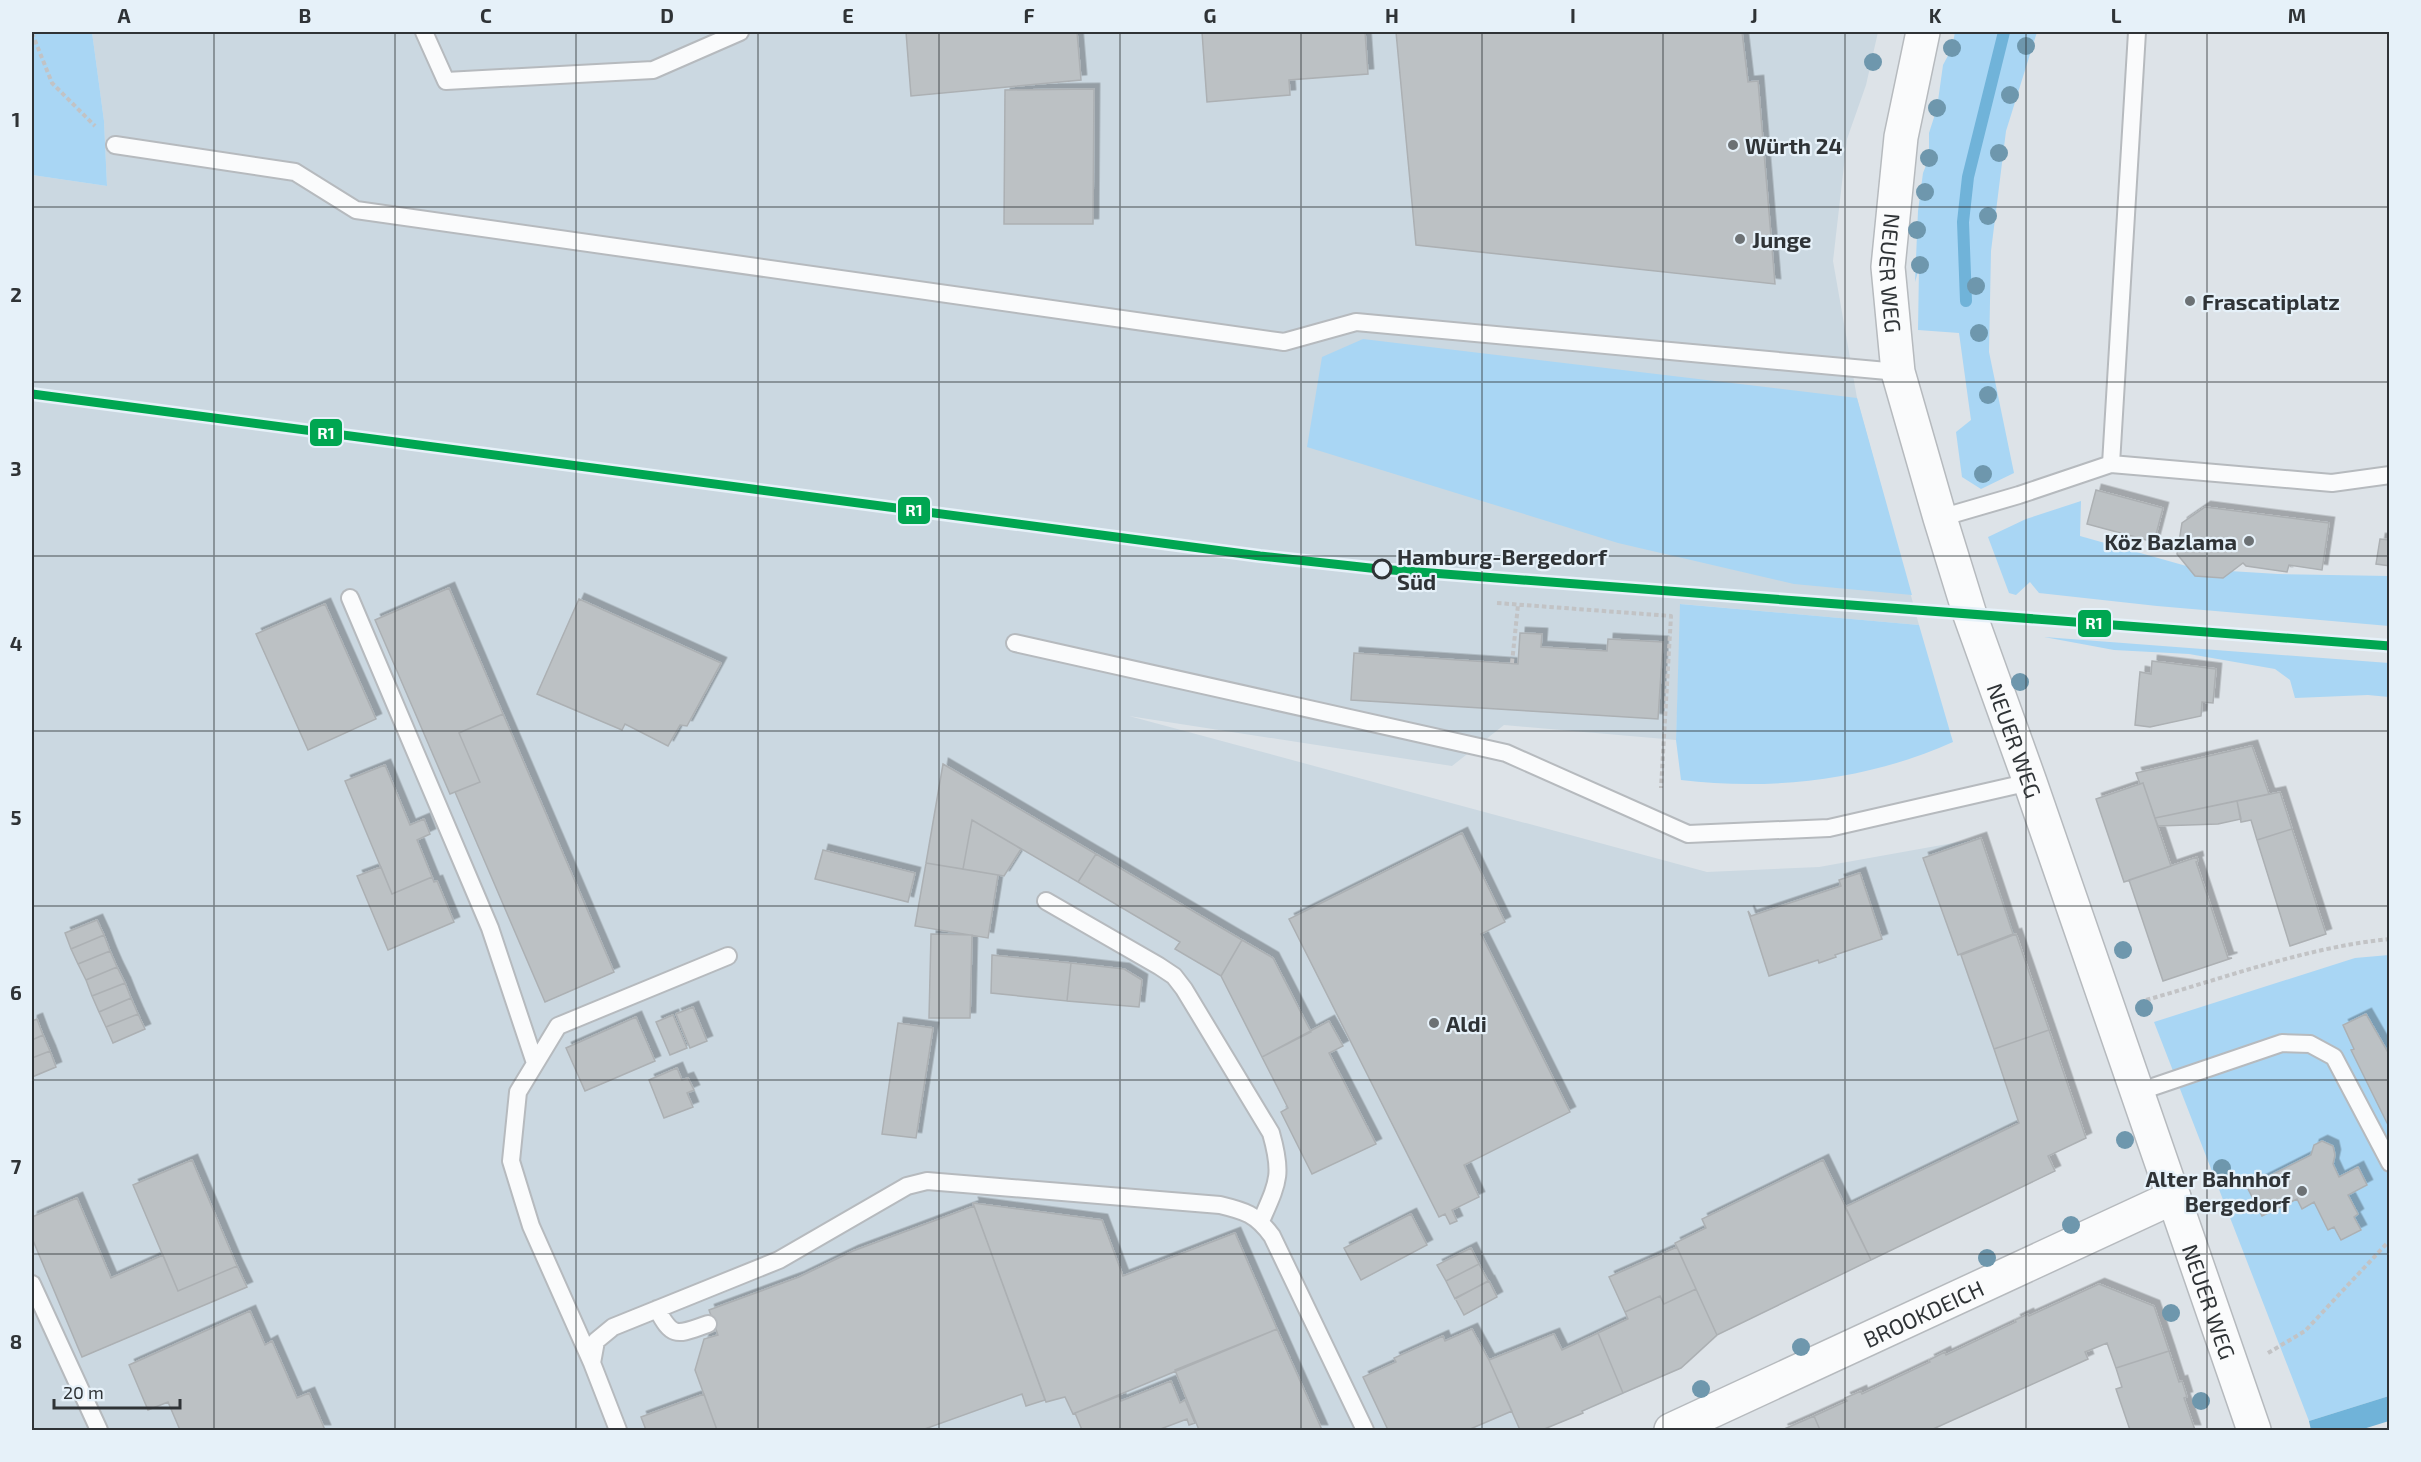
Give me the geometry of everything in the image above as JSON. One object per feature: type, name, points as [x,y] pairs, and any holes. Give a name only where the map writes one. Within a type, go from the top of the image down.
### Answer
[{"type":"street","name":"NEUER WEG","points":[[1923,32],[1901,137],[1888,267],[1898,372],[1970,615],[2110,1011],[2254,1431]]},
{"type":"street","name":"BROOKDEICH","points":[[1671,1431],[2174,1197]]},
{"type":"lane","points":[[424,32],[446,81],[653,70],[740,32]]},
{"type":"lane","points":[[2111,464],[2137,32]]},
{"type":"lane","points":[[115,146],[296,172],[356,210],[1284,342],[1356,322],[1898,372]]},
{"type":"lane","points":[[1940,518],[2019,495],[2111,464],[2332,483],[2390,476]]},
{"type":"lane","points":[[350,598],[490,928],[535,1063]]},
{"type":"lane","points":[[1015,643],[1506,753],[1688,834],[1829,828],[2030,782]]},
{"type":"lane","points":[[1046,901],[1159,966],[1174,976],[1184,989],[1271,1133],[1279,1173],[1277,1185],[1261,1221]]},
{"type":"lane","points":[[618,1431],[592,1363],[531,1226],[511,1161],[518,1092],[558,1026],[728,956]]},
{"type":"lane","points":[[2138,1092],[2282,1043],[2310,1044],[2334,1057],[2390,1163]]},
{"type":"lane","points":[[592,1363],[596,1341],[613,1328],[778,1260],[907,1186],[927,1181],[1220,1205],[1245,1211],[1261,1221],[1272,1236],[1365,1431]]},
{"type":"lane","points":[[32,1284],[99,1431]]},
{"type":"lane","points":[[657,1309],[666,1327],[675,1332],[684,1333],[708,1324]]},
{"type":"path","points":[[32,33],[52,83],[115,146]]},
{"type":"path","points":[[1497,603],[1671,616],[1660,822]]},
{"type":"path","points":[[1512,663],[1518,605]]},
{"type":"path","points":[[2110,1011],[2290,959],[2365,941],[2390,939]]},
{"type":"path","points":[[2233,1370],[2280,1348],[2305,1331],[2390,1240]]},
{"type":"shaded area","points":[[32,32],[92,32],[104,121],[107,186],[32,175]]},
{"type":"shaded area","points":[[92,32],[1878,32],[1866,85],[1847,139],[1833,261],[1857,398],[1919,625],[1681,604],[1676,740],[1504,725],[1452,766],[1129,716],[1707,872],[1819,867],[1981,838],[2086,1138],[2048,1156],[2055,1171],[1717,1335],[1681,1368],[1542,1430],[32,1430],[32,175],[107,186],[104,121]]},
{"type":"shaded area","points":[[1955,32],[2037,32],[2006,131],[1991,251],[1989,352],[2014,473],[1981,489],[1962,477],[1956,432],[1971,420],[1959,333],[1918,330],[1919,268],[1915,282],[1918,211],[1923,173],[1929,158],[1929,133],[1937,108],[1943,65],[1952,48]]},
{"type":"shaded area","points":[[1363,339],[1857,398],[1912,595],[1794,584],[1618,543],[1307,447],[1322,357]]},
{"type":"shaded area","points":[[2081,501],[2080,536],[2197,569],[2278,574],[2389,576],[2389,626],[2157,606],[2039,593],[2030,582],[2016,595],[2009,593],[1988,537],[2026,519]]},
{"type":"shaded area","points":[[1680,604],[1919,625],[1953,742],[1888,766],[1820,779],[1750,784],[1681,780],[1676,740]]},
{"type":"shaded area","points":[[2044,637],[2389,663],[2389,697],[2368,695],[2295,698],[2290,680],[2275,669],[2189,654],[2114,650]]},
{"type":"shaded area","points":[[2389,955],[2389,1396],[2309,1421],[2154,1022],[2355,958]]},
{"type":"shaded area","points":[[2389,1396],[2389,1421],[2360,1430],[2311,1430],[2309,1421]]},
{"type":"building","points":[[906,32],[1077,32],[1081,80],[911,96]]},
{"type":"building","points":[[1202,32],[1365,32],[1368,74],[1289,80],[1290,95],[1207,102]]},
{"type":"building","points":[[1396,32],[1742,32],[1748,82],[1758,81],[1775,284],[1416,245]]},
{"type":"building","points":[[1094,89],[1093,224],[1004,224],[1005,90]]},
{"type":"building","points":[[2096,490],[2163,508],[2154,542],[2087,524]]},
{"type":"building","points":[[2205,507],[2329,523],[2322,570],[2289,565],[2287,572],[2246,566],[2243,563],[2223,578],[2195,576],[2177,554],[2182,523]]},
{"type":"building","points":[[2380,539],[2390,540],[2390,566],[2376,564]]},
{"type":"building","points":[[449,588],[503,714],[459,733],[480,782],[450,794],[375,620]]},
{"type":"building","points":[[579,599],[721,663],[687,726],[680,725],[668,746],[625,724],[622,730],[537,694]]},
{"type":"building","points":[[325,604],[376,719],[308,750],[256,634]]},
{"type":"building","points":[[1520,633],[1542,634],[1541,647],[1607,651],[1608,639],[1663,642],[1658,719],[1351,700],[1354,653],[1518,664]]},
{"type":"building","points":[[2152,661],[2216,669],[2213,703],[2202,702],[2201,716],[2150,727],[2135,725],[2140,672],[2151,674]]},
{"type":"building","points":[[503,714],[614,972],[545,1002],[455,792],[480,782],[459,733]]},
{"type":"building","points":[[2252,746],[2269,794],[2155,818],[2143,783],[2140,784],[2136,773]]},
{"type":"building","points":[[943,764],[1096,854],[1078,882],[972,820],[963,869],[926,863]]},
{"type":"building","points":[[385,765],[410,825],[424,819],[430,834],[417,840],[432,877],[392,894],[345,781]]},
{"type":"building","points":[[2143,783],[2171,866],[2124,882],[2096,799]]},
{"type":"building","points":[[2280,792],[2292,829],[2257,840],[2251,820],[2241,822],[2237,801]]},
{"type":"building","points":[[2237,801],[2241,819],[2218,824],[2158,826],[2155,818]]},
{"type":"building","points":[[972,820],[1021,849],[1004,876],[963,869]]},
{"type":"building","points":[[2292,829],[2326,934],[2290,946],[2257,840]]},
{"type":"building","name":"Aldi","points":[[1462,833],[1505,922],[1481,934],[1570,1112],[1464,1165],[1479,1197],[1452,1210],[1457,1221],[1450,1224],[1445,1214],[1439,1217],[1289,919]]},
{"type":"building","points":[[1981,838],[2013,934],[1958,955],[1923,858]]},
{"type":"building","points":[[823,850],[915,873],[908,902],[815,879]]},
{"type":"building","points":[[1096,854],[1242,940],[1221,976],[1175,949],[1180,942],[1078,882]]},
{"type":"building","points":[[2197,857],[2196,862],[2228,958],[2232,958],[2163,981],[2129,880]]},
{"type":"building","points":[[926,863],[998,875],[988,938],[915,926]]},
{"type":"building","points":[[381,867],[392,894],[432,877],[434,882],[437,881],[454,922],[388,950],[357,876]]},
{"type":"building","points":[[1860,873],[1882,939],[1819,963],[1818,960],[1769,976],[1748,911],[1751,916],[1841,886],[1839,880]]},
{"type":"building","points":[[97,920],[104,935],[71,949],[65,933]]},
{"type":"building","points":[[931,934],[972,935],[970,1018],[929,1018]]},
{"type":"building","points":[[2016,934],[2049,1030],[1994,1049],[1961,955]]},
{"type":"building","points":[[104,935],[110,951],[78,964],[71,949]]},
{"type":"building","points":[[1242,940],[1273,958],[1311,1032],[1262,1057],[1221,976]]},
{"type":"building","points":[[110,951],[117,967],[86,980],[78,964]]},
{"type":"building","points":[[992,955],[1071,963],[1067,1001],[991,993]]},
{"type":"building","points":[[1071,963],[1124,969],[1142,980],[1139,1007],[1067,1001]]},
{"type":"building","points":[[117,967],[125,983],[92,996],[86,980]]},
{"type":"building","points":[[125,983],[131,998],[99,1012],[92,996]]},
{"type":"building","points":[[131,998],[138,1014],[106,1027],[99,1012]]},
{"type":"building","points":[[693,1007],[707,1041],[690,1048],[676,1014]]},
{"type":"building","points":[[138,1014],[145,1029],[113,1043],[106,1027]]},
{"type":"building","points":[[2366,1014],[2390,1056],[2390,1129],[2351,1050],[2354,1049],[2343,1025]]},
{"type":"building","points":[[673,1015],[687,1048],[670,1055],[656,1022]]},
{"type":"building","points":[[636,1017],[655,1061],[585,1091],[566,1048]]},
{"type":"building","points":[[37,1019],[43,1035],[32,1040],[32,1021]]},
{"type":"building","points":[[1329,1021],[1343,1046],[1329,1053],[1376,1144],[1312,1174],[1281,1112],[1288,1108],[1262,1057]]},
{"type":"building","points":[[898,1023],[933,1028],[916,1138],[882,1134]]},
{"type":"building","points":[[2049,1030],[2086,1138],[2048,1156],[2055,1171],[1871,1260],[1845,1207],[2019,1123],[1994,1049]]},
{"type":"building","points":[[43,1035],[50,1051],[32,1058],[32,1040]]},
{"type":"building","points":[[50,1051],[56,1067],[32,1077],[32,1058]]},
{"type":"building","points":[[677,1068],[682,1080],[688,1078],[694,1090],[687,1093],[693,1107],[664,1118],[649,1080]]},
{"type":"building","name":"Alter Bahnhof Bergedorf","points":[[2322,1141],[2333,1146],[2335,1155],[2333,1164],[2339,1177],[2358,1167],[2367,1185],[2348,1195],[2358,1214],[2354,1217],[2361,1230],[2341,1240],[2334,1227],[2328,1230],[2314,1202],[2302,1209],[2297,1199],[2262,1216],[2247,1187],[2311,1155],[2314,1145]]},
{"type":"building","points":[[192,1160],[237,1266],[178,1291],[133,1185]]},
{"type":"building","points":[[1823,1160],[1871,1260],[1717,1335],[1675,1243],[1706,1228],[1702,1219]]},
{"type":"building","points":[[77,1198],[111,1278],[163,1255],[178,1291],[237,1266],[247,1287],[82,1357],[32,1238],[32,1217]]},
{"type":"building","points":[[973,1203],[1102,1220],[1123,1276],[1235,1233],[1277,1329],[1073,1414],[1065,1397],[1046,1402]]},
{"type":"building","points":[[974,1206],[1045,1400],[1026,1406],[1022,1394],[922,1430],[717,1430],[695,1370],[704,1339],[718,1335],[709,1310],[799,1277],[853,1251]]},
{"type":"building","points":[[1411,1214],[1427,1245],[1361,1280],[1344,1248]]},
{"type":"building","points":[[1677,1247],[1696,1289],[1664,1304],[1660,1296],[1625,1312],[1609,1277]]},
{"type":"building","points":[[1471,1248],[1479,1264],[1446,1281],[1437,1265]]},
{"type":"building","points":[[1479,1264],[1488,1281],[1455,1299],[1446,1281]]},
{"type":"building","points":[[1489,1281],[1497,1297],[1464,1315],[1455,1298]]},
{"type":"building","points":[[2099,1284],[2154,1306],[2169,1351],[2116,1368],[2107,1343],[2085,1352],[2088,1359],[1931,1430],[1820,1430],[1814,1416],[1847,1401],[1845,1398],[1861,1391],[1862,1394],[1930,1362],[1929,1360],[1945,1352],[1946,1355],[2016,1322],[2015,1320],[2028,1314],[2029,1316]]},
{"type":"building","points":[[1696,1289],[1717,1335],[1681,1368],[1623,1393],[1598,1333],[1628,1319],[1625,1312],[1660,1296],[1664,1304]]},
{"type":"building","points":[[250,1311],[265,1345],[272,1341],[297,1398],[309,1393],[325,1430],[180,1430],[168,1402],[148,1410],[129,1365]]},
{"type":"building","points":[[1277,1329],[1322,1430],[1199,1430],[1175,1370]]},
{"type":"building","points":[[1472,1329],[1512,1411],[1468,1430],[1388,1430],[1363,1377],[1396,1362],[1394,1358],[1443,1336],[1445,1341]]},
{"type":"building","points":[[1598,1333],[1623,1393],[1542,1430],[1520,1430],[1489,1360],[1554,1334],[1562,1350]]},
{"type":"building","points":[[2169,1351],[2179,1382],[2182,1381],[2187,1397],[2184,1398],[2195,1430],[2130,1430],[2116,1389],[2122,1387],[2116,1368]]},
{"type":"building","points":[[1171,1381],[1180,1403],[1185,1400],[1195,1423],[1189,1425],[1187,1419],[1158,1430],[1082,1430],[1075,1413],[1119,1396],[1121,1401]]},
{"type":"building","points":[[704,1394],[717,1430],[646,1430],[641,1417]]},
{"type":"building","points":[[1814,1416],[1820,1430],[1782,1430]]},
{"type":"waterway","points":[[1966,301],[1963,222],[1968,177],[2004,32]]},
{"type":"transit line","name":"R1","points":[[32,394],[1260,556],[1379,569],[2390,646]]},
{"type":"place","name":"Würth 24","points":[[1733,145]]},
{"type":"place","name":"Junge","points":[[1740,239]]},
{"type":"place","name":"Frascatiplatz","points":[[2190,301]]},
{"type":"place","name":"Köz Bazlama","points":[[2249,541]]},
{"type":"place","name":"Hamburg-Bergedorf Süd","points":[[1382,569]]},
{"type":"place","name":"Aldi","points":[[1434,1023]]},
{"type":"place","name":"Alter Bahnhof Bergedorf","points":[[2302,1191]]}]
